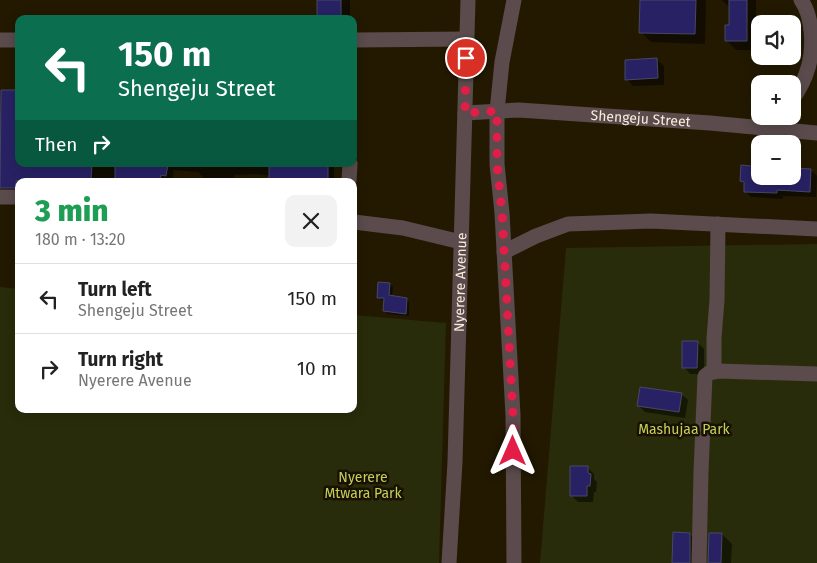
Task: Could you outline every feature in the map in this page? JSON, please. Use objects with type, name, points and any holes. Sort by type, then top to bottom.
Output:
[{"type":"street","name":"Nyerere Avenue","points":[[449,563],[454,486],[468,0]]},
{"type":"street","points":[[514,0],[502,62],[497,111],[497,164],[502,213],[513,415],[514,563]]},
{"type":"street","points":[[801,0],[808,12],[812,34],[809,68],[801,83]]},
{"type":"street","points":[[357,40],[466,39]]},
{"type":"street","points":[[0,40],[15,40]]},
{"type":"street","name":"Shengeju Street","points":[[465,113],[519,110],[710,123],[817,133]]},
{"type":"street","points":[[768,129],[772,125]]},
{"type":"street","points":[[0,197],[15,197]]},
{"type":"street","points":[[504,252],[536,236],[568,224],[643,221],[817,229]]},
{"type":"street","points":[[357,222],[403,228],[461,242]]},
{"type":"street","points":[[714,372],[718,224]]},
{"type":"street","points":[[699,563],[700,472],[705,376],[714,372],[817,374]]},
{"type":"green space","name":"Mashujaa Park","points":[[817,244],[817,563],[540,563],[566,248]]},
{"type":"green space","name":"Nyerere Mtwara Park","points":[[0,287],[15,289],[15,413],[357,413],[357,315],[446,323],[439,563],[0,563]]},
{"type":"building","points":[[317,0],[341,0],[341,15],[317,15]]},
{"type":"building","points":[[640,0],[696,0],[695,34],[639,33]]},
{"type":"building","points":[[729,0],[747,0],[747,41],[725,41],[725,25],[729,25]]},
{"type":"building","points":[[657,58],[658,78],[625,80],[625,60]]},
{"type":"building","points":[[1,90],[15,90],[15,167],[92,167],[91,178],[15,178],[15,188],[0,188]]},
{"type":"building","points":[[741,165],[751,166],[751,185],[801,185],[801,168],[811,169],[810,192],[777,190],[777,193],[744,192],[744,182],[740,181]]},
{"type":"building","points":[[115,167],[168,167],[166,176],[161,175],[160,178],[115,178]]},
{"type":"building","points":[[269,167],[328,167],[328,178],[269,178]]},
{"type":"building","points":[[378,282],[390,283],[389,295],[407,298],[406,314],[383,311],[384,298],[377,298]]},
{"type":"building","points":[[682,341],[698,341],[697,368],[682,368]]},
{"type":"building","points":[[640,387],[682,393],[679,412],[637,406]]},
{"type":"building","points":[[570,466],[588,466],[588,473],[591,474],[590,486],[587,486],[587,496],[570,496]]},
{"type":"building","points":[[673,532],[690,533],[690,563],[672,563]]},
{"type":"building","points":[[709,533],[722,533],[721,563],[708,563]]},
{"type":"route","points":[[466,58],[465,113],[497,111],[497,164],[502,213],[513,415],[513,451]]}]
